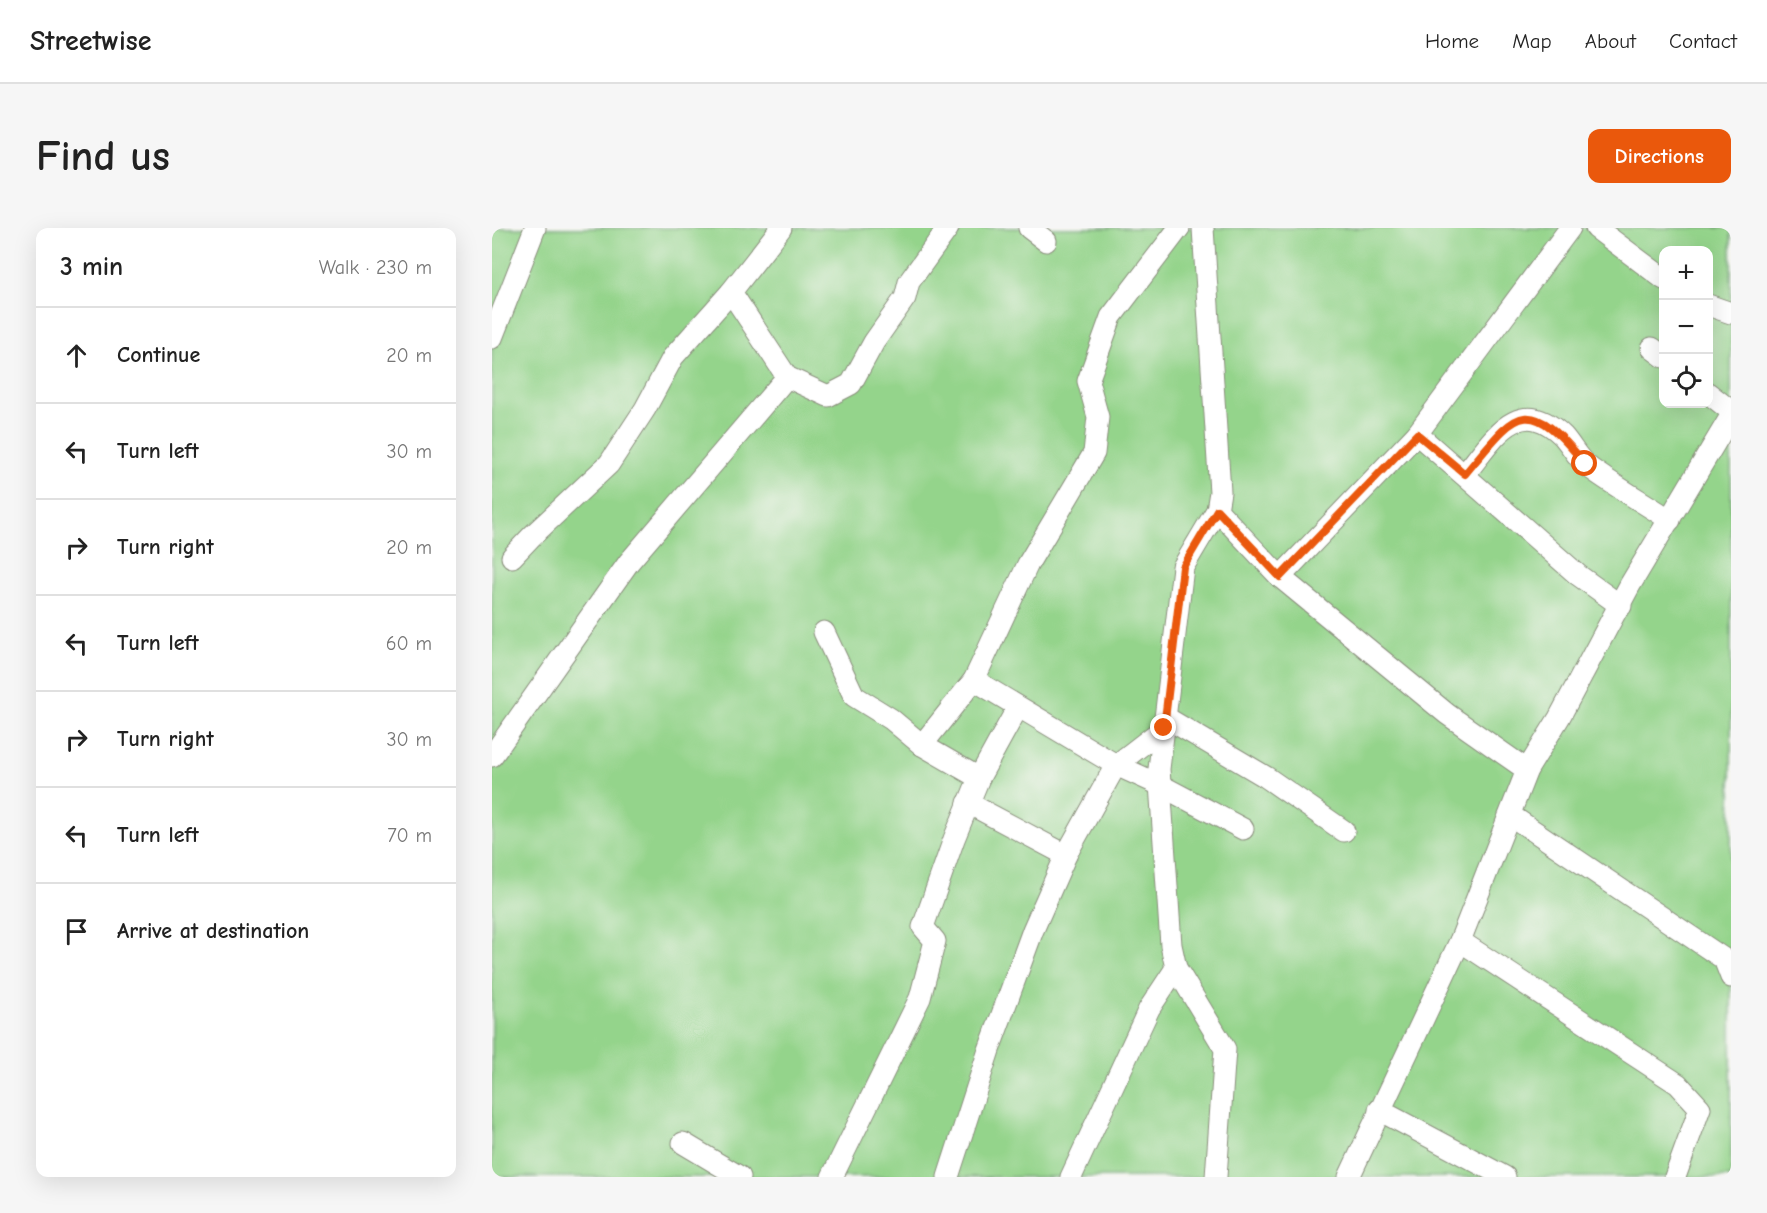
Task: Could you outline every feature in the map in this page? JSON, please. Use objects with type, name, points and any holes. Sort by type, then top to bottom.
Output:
[{"type":"street","points":[[492,338],[535,228]]},
{"type":"street","points":[[513,557],[532,536],[609,464],[645,409],[673,357],[731,292],[781,228]]},
{"type":"street","points":[[731,292],[788,377],[828,396],[851,384],[874,342],[905,298],[909,282],[948,228]]},
{"type":"street","points":[[1029,228],[1046,241]]},
{"type":"street","points":[[922,745],[974,680],[1028,564],[1094,453],[1098,417],[1088,381],[1111,316],[1179,228]]},
{"type":"street","points":[[1203,228],[1220,492],[1217,510],[1183,567],[1159,769],[1171,945],[1176,968],[1225,1049],[1215,1177]]},
{"type":"street","points":[[1280,577],[1417,434],[1570,228]]},
{"type":"street","points":[[1596,228],[1659,275]]},
{"type":"street","points":[[1713,307],[1731,313]]},
{"type":"street","points":[[498,748],[629,562],[788,377]]},
{"type":"street","points":[[1713,397],[1731,411]]},
{"type":"street","points":[[1349,1177],[1460,941],[1527,770],[1559,718],[1621,606],[1630,585],[1731,416]]},
{"type":"street","points":[[1465,474],[1505,427],[1521,418],[1541,419],[1563,436],[1585,464],[1670,520]]},
{"type":"street","points":[[1417,434],[1578,575],[1621,606]]},
{"type":"street","points":[[1217,510],[1280,577],[1447,714],[1527,770]]},
{"type":"street","points":[[824,632],[854,696],[891,719],[922,745],[979,778]]},
{"type":"street","points":[[974,680],[1116,765],[1160,785],[1243,829]]},
{"type":"street","points":[[833,1177],[920,998],[935,941],[923,927],[968,803],[1018,707]]},
{"type":"street","points":[[492,722],[498,748]]},
{"type":"street","points":[[948,1177],[993,1039],[1033,930],[1066,855],[1116,765],[1165,722]]},
{"type":"street","points":[[1165,722],[1266,777],[1344,831]]},
{"type":"street","points":[[968,803],[1066,855]]},
{"type":"street","points":[[1510,814],[1724,959],[1731,976]]},
{"type":"street","points":[[1460,941],[1592,1030],[1678,1084],[1700,1108],[1675,1177]]},
{"type":"street","points":[[1071,1177],[1149,1009],[1176,968]]},
{"type":"street","points":[[1379,1110],[1505,1177]]},
{"type":"street","points":[[683,1143],[740,1177]]},
{"type":"green space","points":[[492,228],[1731,228],[1731,1177],[492,1177]]},
{"type":"route","points":[[1164,728],[1183,567],[1217,510],[1280,577],[1417,434],[1465,474],[1505,427],[1521,418],[1541,419],[1563,436],[1585,464]]}]
